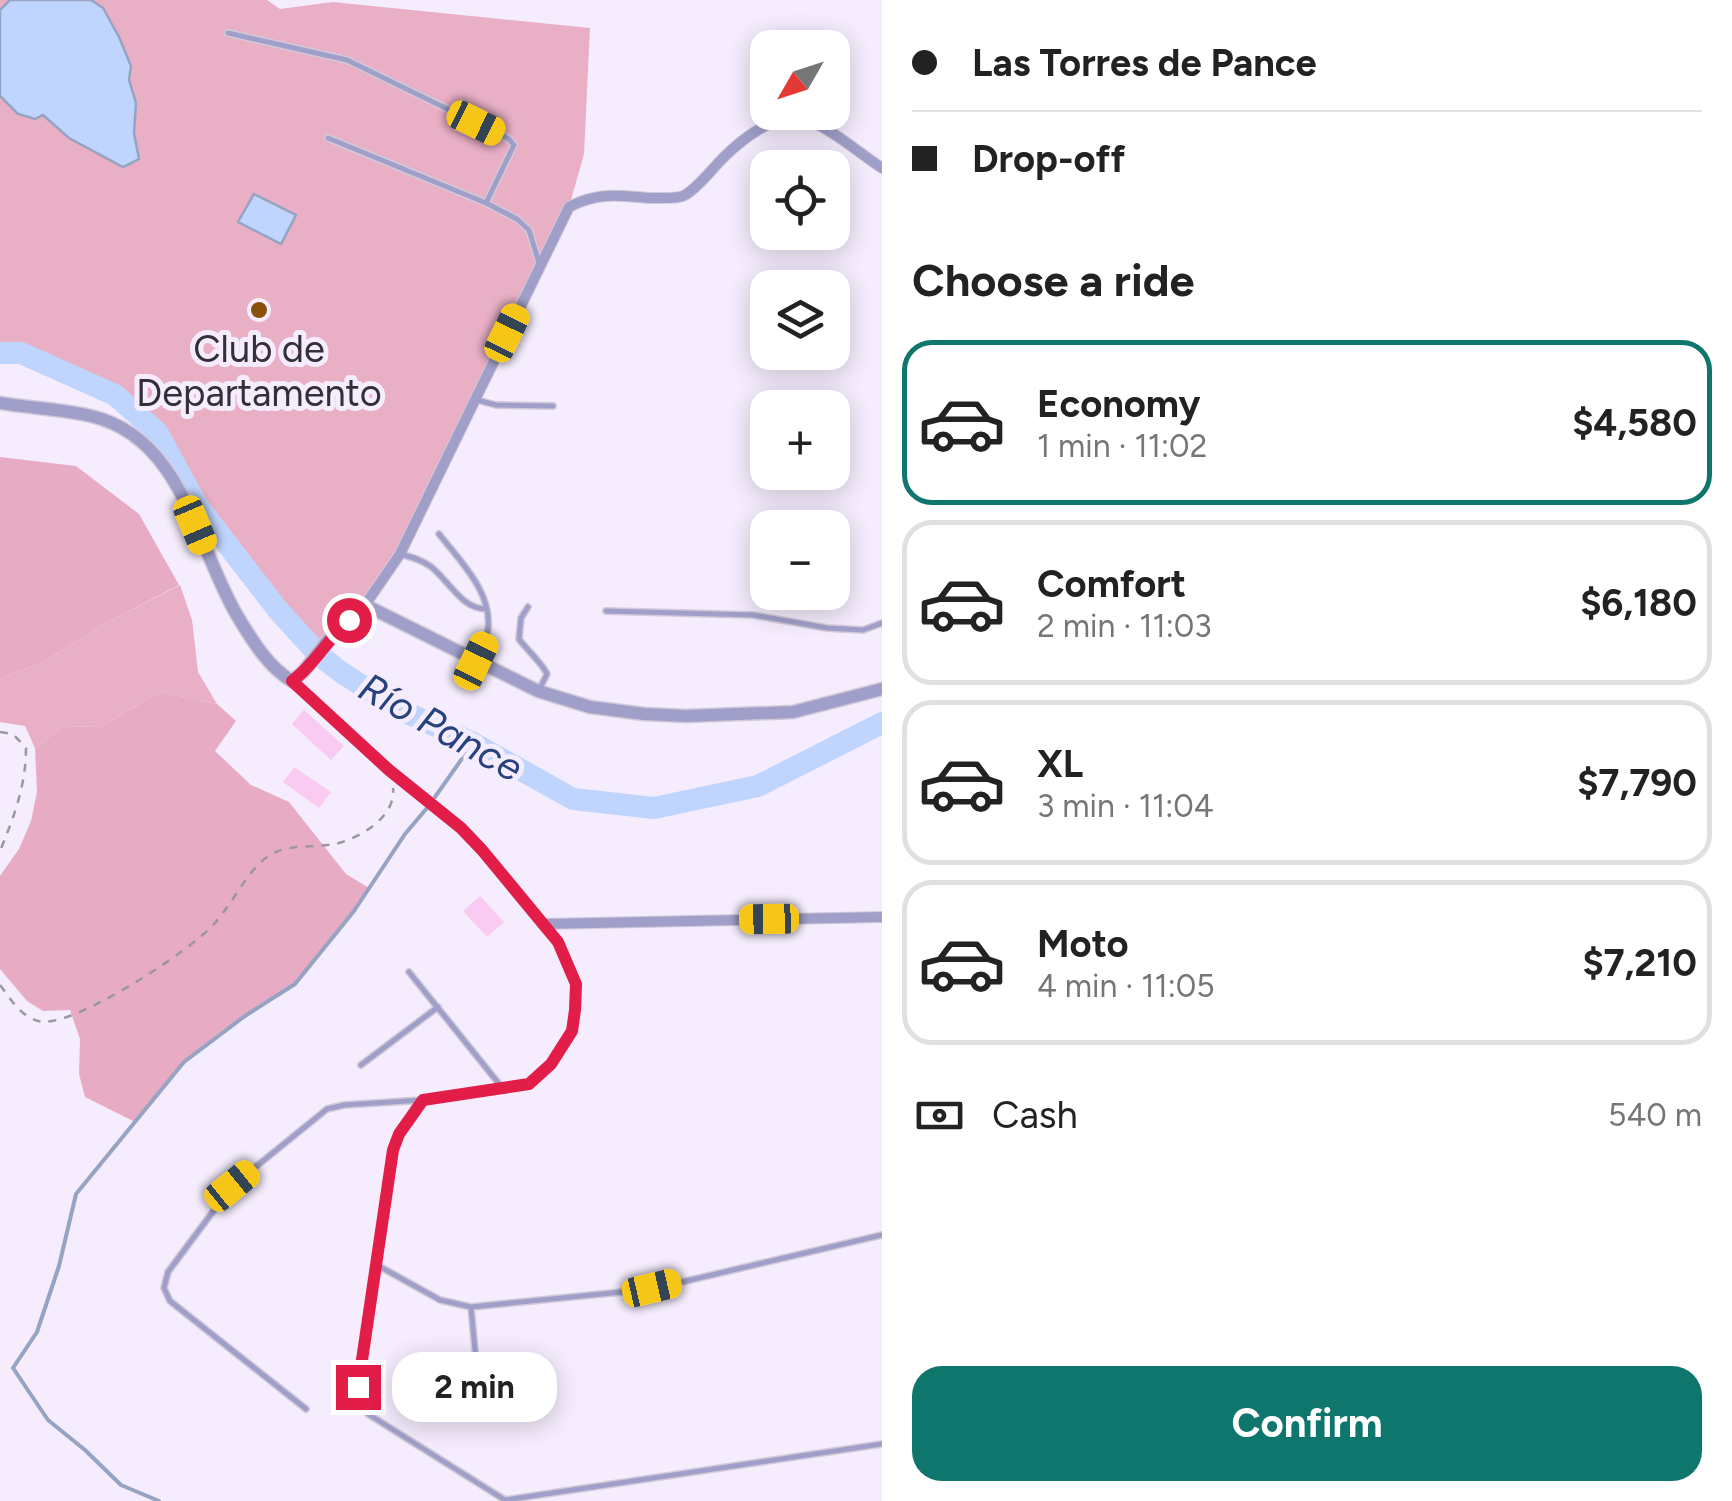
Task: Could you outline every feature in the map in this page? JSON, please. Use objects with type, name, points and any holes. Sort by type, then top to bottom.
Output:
[{"type":"street","points":[[298,677],[332,635],[365,605],[400,554],[569,207],[588,197],[684,196],[742,139],[791,117],[812,122],[882,168]]},
{"type":"street","points":[[0,404],[92,416],[142,440],[179,488],[226,598],[255,644],[283,676],[298,677],[389,770],[461,828],[543,924],[882,917]]},
{"type":"street","points":[[365,605],[538,691],[590,707],[686,716],[794,712],[882,689]]},
{"type":"lane","points":[[228,32],[347,60],[509,138],[514,146],[486,203]]},
{"type":"lane","points":[[328,138],[517,219],[529,230],[540,266]]},
{"type":"lane","points":[[475,400],[496,405],[553,406]]},
{"type":"lane","points":[[439,534],[483,596],[487,637],[476,661]]},
{"type":"lane","points":[[400,554],[429,565],[462,599],[477,609],[486,608]]},
{"type":"lane","points":[[528,607],[521,618],[519,639],[547,674],[538,691]]},
{"type":"lane","points":[[606,610],[753,615],[863,630],[882,623]]},
{"type":"lane","points":[[306,1409],[170,1301],[164,1288],[168,1272],[232,1186],[327,1109],[344,1104],[504,1090],[529,1084],[551,1064],[572,1031],[576,984],[558,942],[543,924]]},
{"type":"lane","points":[[409,972],[504,1090]]},
{"type":"lane","points":[[360,1065],[438,1008]]},
{"type":"lane","points":[[423,1100],[399,1134],[393,1150],[358,1387],[360,1402],[368,1414],[505,1501],[882,1444]]},
{"type":"lane","points":[[378,1265],[440,1300],[471,1307],[652,1288],[882,1236]]},
{"type":"lane","points":[[471,1307],[480,1403]]},
{"type":"path","points":[[0,732],[12,734],[26,748],[16,814],[0,851]]},
{"type":"path","points":[[0,985],[21,1013],[41,1022],[61,1021],[81,1013],[204,935],[260,863],[272,854],[282,848],[343,842],[380,820],[390,810],[394,793]]},
{"type":"shaded area","name":"Club de Departamento","points":[[0,0],[267,0],[280,9],[333,2],[590,28],[584,154],[569,207],[400,554],[365,605],[318,654],[277,610],[197,505],[157,432],[115,395],[21,353],[0,353]]},
{"type":"shaded area","points":[[0,457],[76,466],[139,514],[179,585],[43,662],[0,679]]},
{"type":"shaded area","points":[[180,585],[192,620],[198,672],[217,704],[161,692],[99,727],[64,726],[35,748],[25,726],[0,722],[0,679],[43,662],[108,622]]},
{"type":"shaded area","points":[[161,692],[217,704],[236,721],[215,751],[251,785],[289,802],[346,874],[369,888],[295,984],[184,1062],[135,1122],[85,1097],[79,1074],[80,1039],[70,1010],[43,1011],[27,1001],[0,969],[0,876],[19,849],[31,821],[37,792],[35,748],[64,726],[99,727]]},
{"type":"water","points":[[10,0],[91,0],[103,8],[131,66],[129,80],[136,103],[134,133],[139,159],[123,167],[69,138],[43,115],[35,119],[18,114],[0,96],[0,10]]},
{"type":"water","points":[[254,194],[296,215],[281,244],[238,222]]},
{"type":"building","points":[[304,710],[344,746],[331,760],[292,724]]},
{"type":"building","points":[[294,767],[331,792],[319,808],[283,782]]},
{"type":"building","points":[[480,896],[504,922],[487,937],[463,911]]},
{"type":"waterway","name":"Río Pance","points":[[0,353],[21,353],[115,395],[157,432],[197,505],[278,610],[318,654],[342,673],[401,710],[473,743],[573,799],[654,808],[758,786],[882,723]]},
{"type":"waterway","points":[[435,797],[473,743]]},
{"type":"waterway","points":[[159,1501],[121,1485],[48,1420],[13,1368],[37,1332],[59,1266],[76,1194],[184,1062],[295,984],[354,911],[427,808]]},
{"type":"place","name":"Club de Departamento","points":[[259,310]]},
{"type":"route","points":[[349,620],[292,681],[482,850],[558,942],[576,984],[572,1031],[551,1064],[529,1084],[423,1100],[399,1134],[393,1150],[358,1387]]}]
